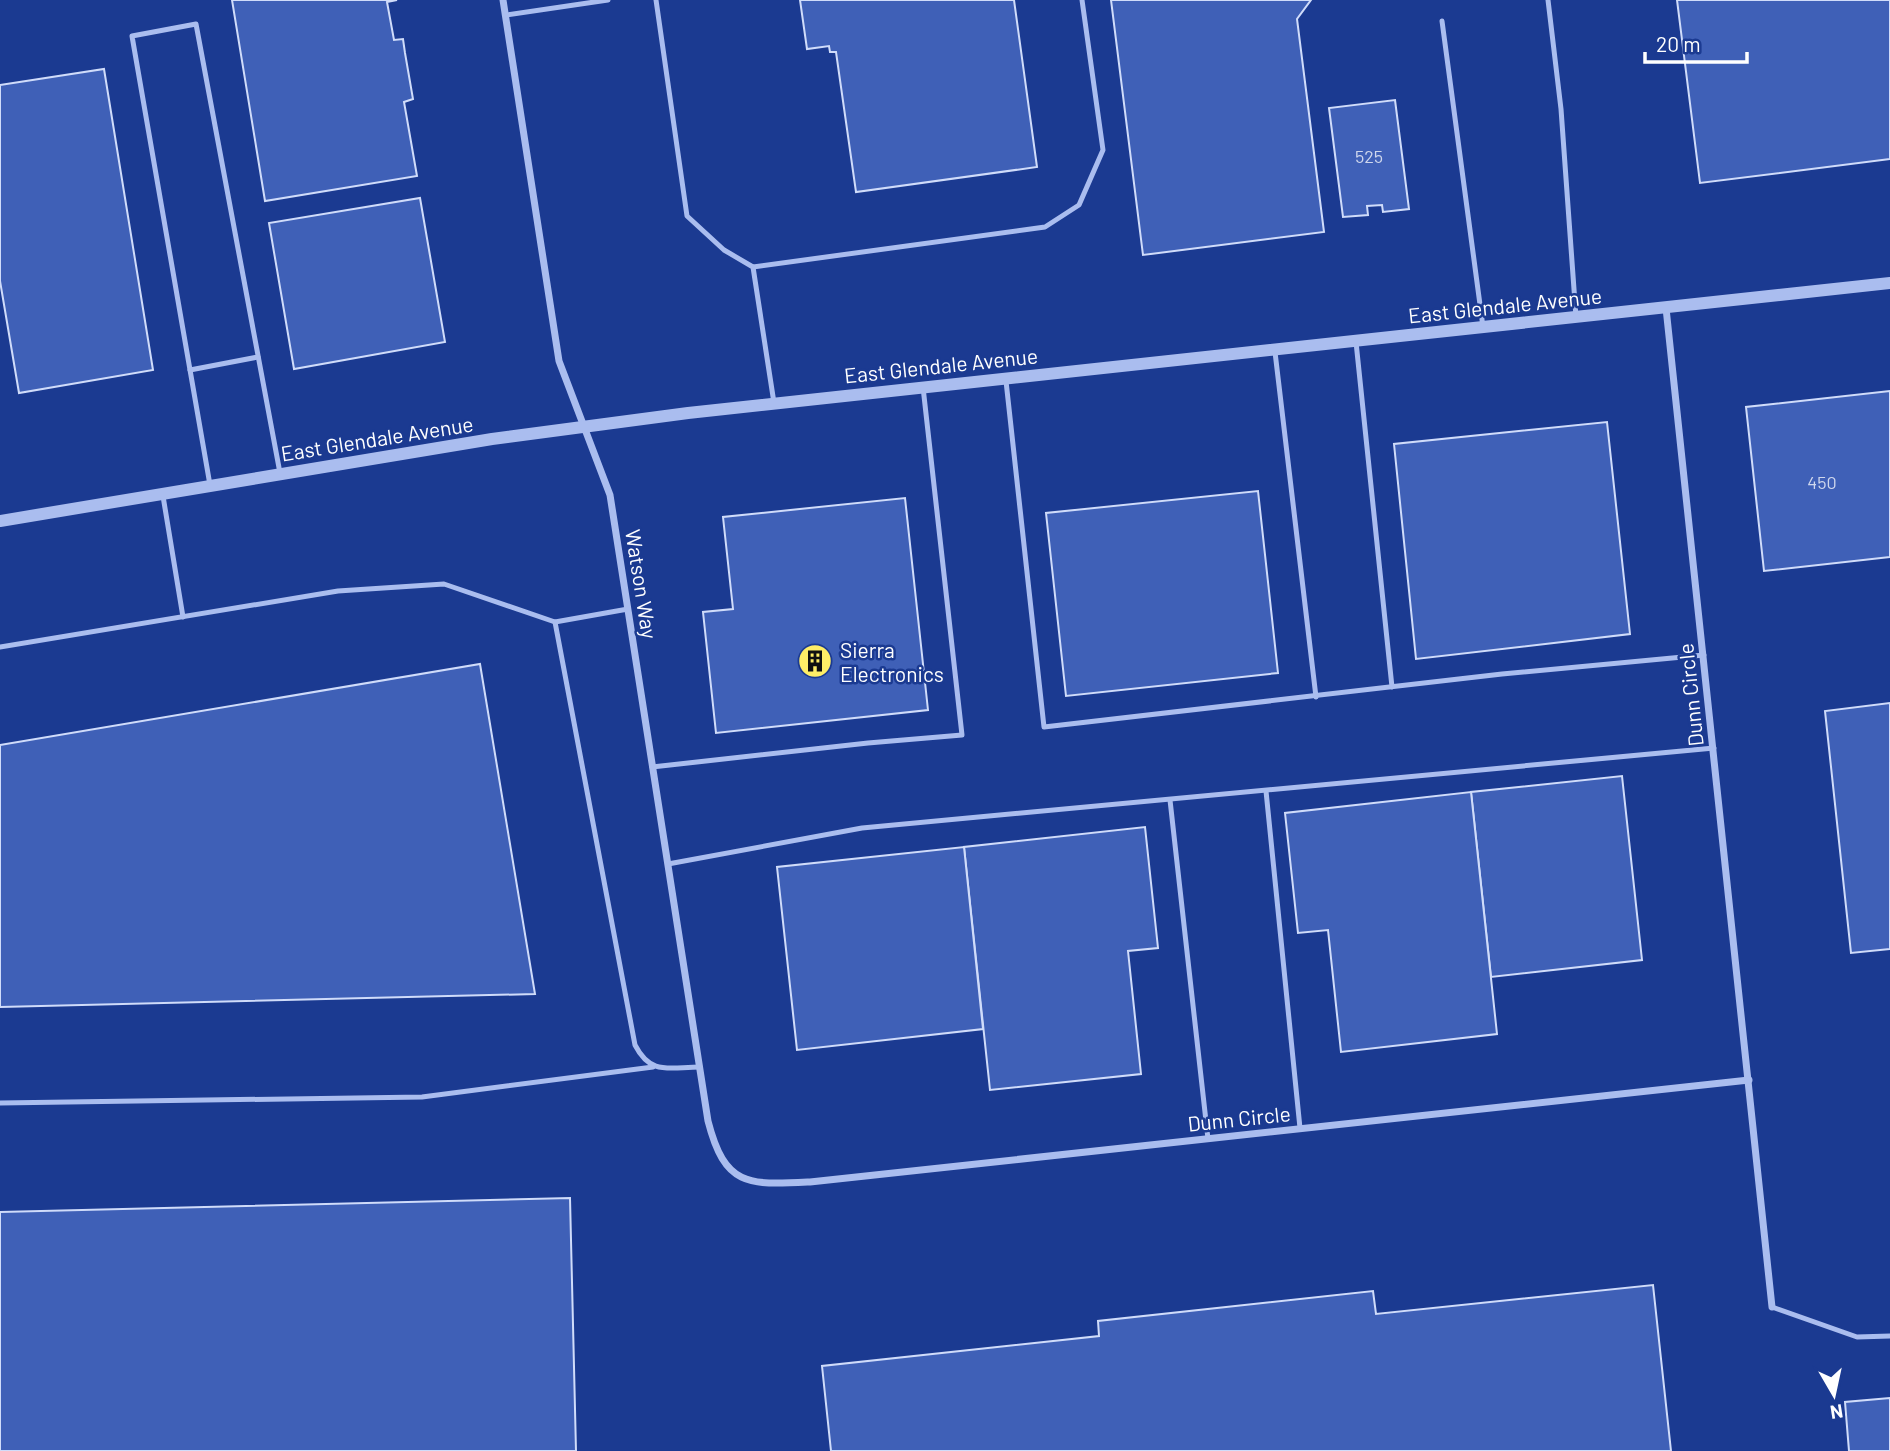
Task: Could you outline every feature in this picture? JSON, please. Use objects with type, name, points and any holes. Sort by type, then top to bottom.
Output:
[{"type":"street","name":"Watson Way","points":[[503,0],[559,360],[610,495],[708,1121],[716,1150],[725,1166],[734,1173]]},
{"type":"street","name":"East Glendale Avenue","points":[[0,521],[280,473],[583,427],[1006,377],[1890,283]]},
{"type":"street","name":"Dunn Circle","points":[[1666,307],[1772,1307]]},
{"type":"street","name":"Dunn Circle","points":[[734,1173],[745,1178],[779,1183],[810,1182],[1749,1080]]},
{"type":"lane","points":[[506,15],[608,0]]},
{"type":"lane","points":[[656,0],[687,216],[724,250],[754,267],[1045,227],[1079,205],[1103,150],[1082,0]]},
{"type":"lane","points":[[1548,0],[1561,109],[1576,317]]},
{"type":"lane","points":[[1442,21],[1483,327]]},
{"type":"lane","points":[[210,485],[132,36],[196,24],[280,473]]},
{"type":"lane","points":[[754,267],[774,404]]},
{"type":"lane","points":[[1356,340],[1392,687]]},
{"type":"lane","points":[[1274,349],[1316,696]]},
{"type":"lane","points":[[190,370],[258,356]]},
{"type":"lane","points":[[1006,377],[1044,727],[1704,655]]},
{"type":"lane","points":[[652,766],[962,735],[923,387]]},
{"type":"lane","points":[[163,493],[183,617]]},
{"type":"lane","points":[[0,647],[338,591],[443,584],[555,622],[628,609]]},
{"type":"lane","points":[[555,622],[635,1045],[642,1059],[653,1067]]},
{"type":"lane","points":[[668,864],[862,828],[1714,748]]},
{"type":"lane","points":[[1266,791],[1300,1128]]},
{"type":"lane","points":[[1170,800],[1208,1139]]},
{"type":"lane","points":[[0,1103],[422,1097],[653,1067],[700,1067]]},
{"type":"lane","points":[[1772,1307],[1857,1337],[1890,1336]]},
{"type":"building","points":[[232,0],[397,0],[387,2],[394,40],[403,39],[413,99],[404,102],[417,176],[265,201]]},
{"type":"building","points":[[800,0],[1014,0],[1037,167],[856,192],[836,52],[830,52],[829,46],[807,49]]},
{"type":"building","points":[[1111,0],[1311,0],[1297,19],[1324,232],[1143,255]]},
{"type":"building","points":[[1677,0],[1890,0],[1890,159],[1700,183]]},
{"type":"building","points":[[104,69],[153,370],[19,393],[0,281],[0,85]]},
{"type":"building","points":[[1395,100],[1409,209],[1383,212],[1382,205],[1367,206],[1368,215],[1343,217],[1329,108]]},
{"type":"building","points":[[420,198],[445,342],[294,369],[269,223]]},
{"type":"building","points":[[1890,391],[1890,557],[1764,571],[1746,407]]},
{"type":"building","points":[[1607,422],[1630,634],[1416,659],[1394,444]]},
{"type":"building","points":[[1258,491],[1278,673],[1066,696],[1046,513]]},
{"type":"building","name":"Sierra Electronics","points":[[905,498],[928,710],[716,733],[703,612],[733,609],[723,517]]},
{"type":"building","points":[[480,664],[535,994],[0,1007],[0,745]]},
{"type":"building","points":[[1890,703],[1890,949],[1851,953],[1825,711]]},
{"type":"building","points":[[1622,776],[1642,960],[1491,977],[1471,792]]},
{"type":"building","points":[[1471,792],[1497,1034],[1341,1052],[1328,930],[1298,933],[1285,813]]},
{"type":"building","points":[[1145,827],[1158,948],[1128,951],[1141,1074],[990,1090],[964,847]]},
{"type":"building","points":[[964,847],[983,1029],[797,1050],[777,867]]},
{"type":"building","points":[[570,1198],[576,1451],[0,1451],[0,1212]]},
{"type":"building","points":[[1653,1285],[1671,1451],[831,1451],[822,1366],[1099,1336],[1098,1321],[1373,1291],[1376,1314]]},
{"type":"building","points":[[1890,1398],[1890,1451],[1849,1451],[1845,1402]]},
{"type":"place","name":"Sierra Electronics","points":[[815,661]]}]
